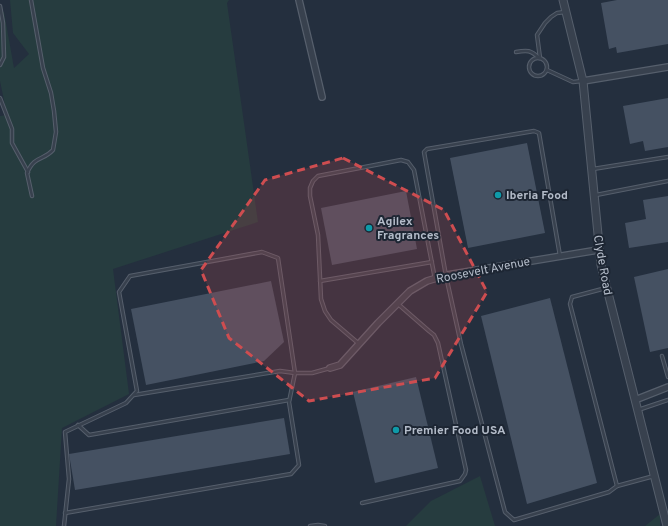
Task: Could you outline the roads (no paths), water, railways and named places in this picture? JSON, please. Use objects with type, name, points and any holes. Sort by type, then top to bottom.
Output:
[{"type":"street","points":[[299,0],[322,97]]},
{"type":"street","name":"Clyde Road","points":[[563,0],[582,81],[598,250],[606,288],[667,526]]},
{"type":"street","points":[[582,81],[668,67]]},
{"type":"street","name":"Roosevelt Avenue","points":[[330,368],[340,365],[410,291],[427,281],[446,276],[598,250]]},
{"type":"street","points":[[635,400],[668,387]]},
{"type":"lane","points":[[28,172],[33,162],[53,150],[56,132],[51,93],[43,68],[31,0]]},
{"type":"lane","points":[[0,6],[4,57],[0,65]]},
{"type":"lane","points":[[540,58],[537,35],[551,17],[557,13],[566,11]]},
{"type":"lane","points":[[516,52],[526,50],[534,52],[543,59],[547,70],[544,75],[535,76],[530,72],[529,66],[532,61],[540,58]]},
{"type":"lane","points":[[547,70],[573,82],[582,81]]},
{"type":"lane","points":[[0,98],[12,129],[12,143],[28,172],[32,196]]},
{"type":"lane","points":[[560,256],[539,133],[534,131],[442,146],[427,149],[424,152],[446,276],[461,344],[505,512],[514,520],[609,492],[617,486],[655,476]]},
{"type":"lane","points":[[591,169],[668,157]]},
{"type":"lane","points":[[359,344],[331,320],[325,311],[321,299],[318,235],[310,196],[310,188],[313,181],[318,176],[401,160],[408,162],[414,170],[435,279]]},
{"type":"lane","points":[[593,196],[668,181]]},
{"type":"lane","points":[[64,526],[65,513],[69,479],[65,432],[126,403],[137,392],[119,292],[130,276],[262,252],[278,258],[295,373],[289,400],[299,465],[290,474],[65,513]]},
{"type":"lane","points":[[320,281],[432,262]]},
{"type":"lane","points":[[606,288],[572,296],[570,304],[617,486]]},
{"type":"lane","points":[[362,503],[460,481],[466,470],[438,343],[434,335],[397,304]]},
{"type":"lane","points":[[662,356],[668,377]]},
{"type":"lane","points":[[133,396],[280,371],[312,373],[330,368]]},
{"type":"lane","points":[[78,426],[89,435],[289,400]]},
{"type":"lane","points":[[638,410],[668,400]]},
{"type":"lane","points":[[310,526],[325,526]]},
{"type":"place","name":"Iberia Food","points":[[498,195]]},
{"type":"place","name":"Agilex Fragrances","points":[[369,228]]},
{"type":"place","name":"Premier Food USA","points":[[396,430]]}]
